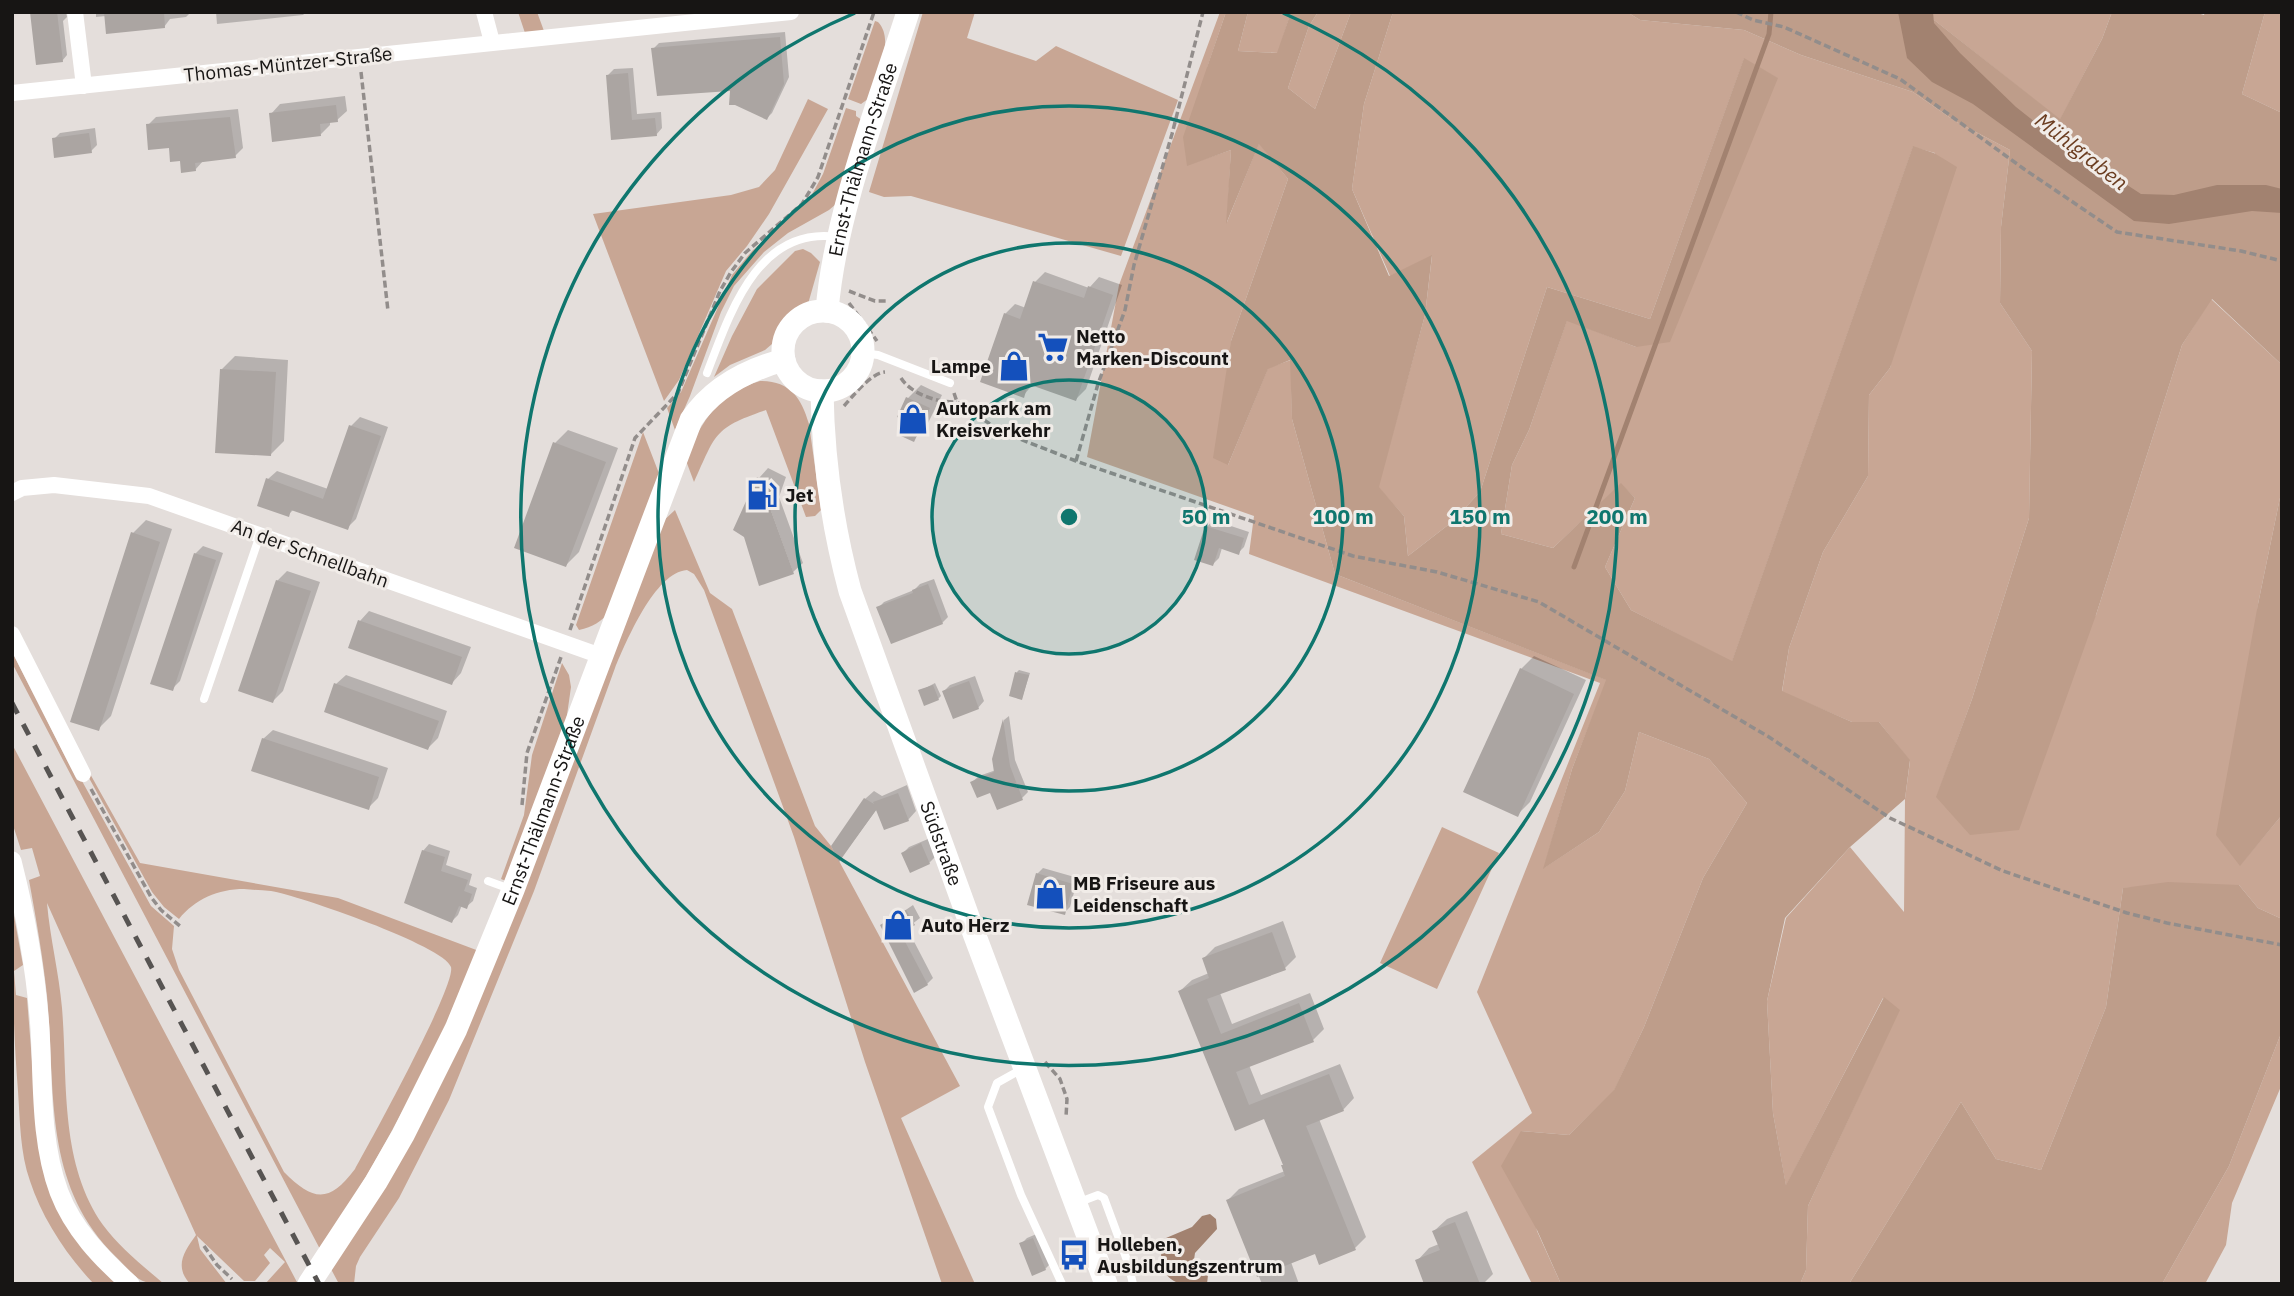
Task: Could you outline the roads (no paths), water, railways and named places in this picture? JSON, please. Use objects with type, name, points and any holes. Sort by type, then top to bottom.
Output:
[{"type":"main road","name":"Ernst-Thälmann-Straße","points":[[827,311],[839,237],[905,13]]},
{"type":"main road","points":[[827,311],[840,315],[851,323],[859,334],[862,353],[857,373],[848,383],[822,391],[799,383],[790,375],[784,360],[784,341],[795,321],[805,315],[827,311]]},
{"type":"main road","name":"Ernst-Thälmann-Straße","points":[[309,1284],[376,1182],[428,1088],[476,982],[691,420],[708,400],[744,373],[784,360]]},
{"type":"main road","name":"Südstraße","points":[[822,391],[826,477],[850,591],[975,936],[1106,1284]]},
{"type":"street","points":[[75,12],[84,86]]},
{"type":"street","points":[[484,12],[492,42]]},
{"type":"street","name":"Thomas-Müntzer-Straße","points":[[12,93],[791,12]]},
{"type":"street","name":"An der Schnellbahn","points":[[12,493],[22,488],[54,485],[149,496],[601,656]]},
{"type":"street","points":[[12,634],[83,775]]},
{"type":"street","points":[[12,861],[36,982],[46,1131],[51,1162],[60,1192],[90,1245],[130,1284]]},
{"type":"lane","points":[[708,373],[737,300],[751,277],[790,242],[810,235],[839,237]]},
{"type":"lane","points":[[862,353],[890,359],[950,383]]},
{"type":"lane","points":[[204,699],[260,535]]},
{"type":"lane","points":[[488,881],[513,890]]},
{"type":"lane","points":[[1026,1066],[997,1083],[988,1107],[1021,1195],[1062,1284]]},
{"type":"lane","points":[[1077,1204],[1098,1195],[1104,1198],[1133,1284]]},
{"type":"waterway","points":[[1574,567],[1769,34],[1771,12]]},
{"type":"railway","points":[[12,703],[319,1284]]},
{"type":"place","name":"Netto Marken-Discount","points":[[1053,347]]},
{"type":"place","name":"Lampe","points":[[1014,366]]},
{"type":"place","name":"Autopark am Kreisverkehr","points":[[913,419]]},
{"type":"place","name":"Jet","points":[[762,495]]},
{"type":"place","name":"MB Friseure aus Leidenschaft","points":[[1050,894]]},
{"type":"place","name":"Auto Herz","points":[[898,925]]},
{"type":"place","name":"Holleben, Ausbildungszentrum","points":[[1074,1255]]},
{"type":"water label","name":"Mühlgraben","points":[[2082,151]]}]
